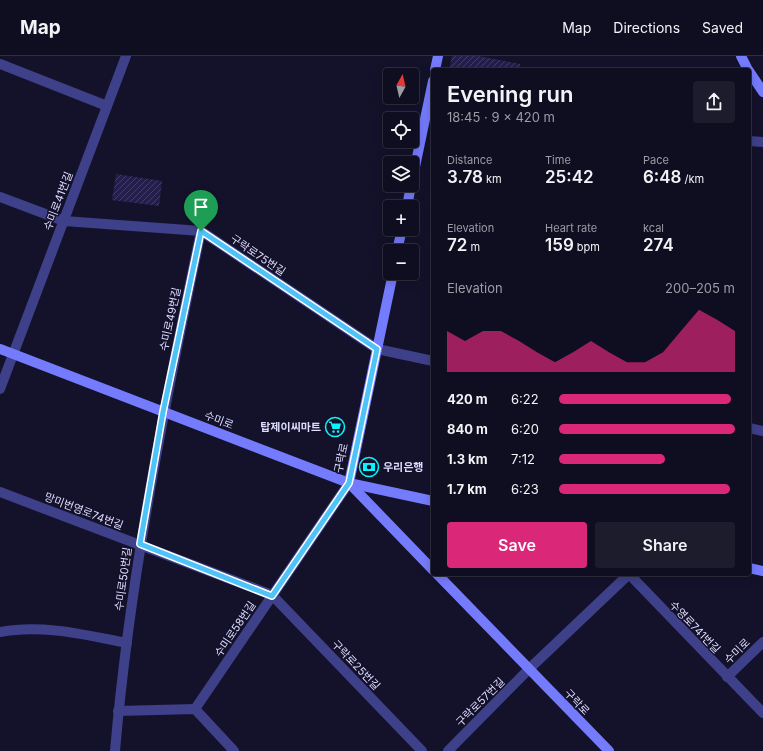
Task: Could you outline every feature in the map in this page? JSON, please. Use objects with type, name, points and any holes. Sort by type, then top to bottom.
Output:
[{"type":"street","name":"수미로41번길","points":[[0,389],[126,56]]},
{"type":"street","points":[[435,68],[438,56]]},
{"type":"street","points":[[741,56],[747,68]]},
{"type":"street","points":[[0,64],[107,106]]},
{"type":"street","points":[[751,74],[763,92]]},
{"type":"street","points":[[417,156],[431,91]]},
{"type":"street","points":[[751,141],[763,142]]},
{"type":"street","name":"구락로75번길","points":[[0,197],[64,221],[201,231],[377,349]]},
{"type":"street","name":"수미로49번길","points":[[163,412],[201,231]]},
{"type":"street","name":"구락로","points":[[392,280],[349,483],[431,568]]},
{"type":"street","name":"수미로","points":[[0,349],[349,483],[431,501]]},
{"type":"street","points":[[377,349],[431,361]]},
{"type":"street","name":"수미로50번길","points":[[114,751],[140,544],[163,412]]},
{"type":"street","points":[[751,428],[763,431]]},
{"type":"street","name":"수미로58번길","points":[[195,709],[349,483]]},
{"type":"street","name":"망미번영로74번길","points":[[0,492],[140,544],[272,596]]},
{"type":"street","points":[[751,568],[763,571]]},
{"type":"street","name":"구락로","points":[[439,576],[609,751]]},
{"type":"street","points":[[529,669],[628,576]]},
{"type":"street","name":"수영로741번길","points":[[630,576],[763,714]]},
{"type":"street","name":"구락로25번길","points":[[272,596],[422,751]]},
{"type":"street","points":[[0,632],[13,629],[68,632],[127,643]]},
{"type":"street","name":"수미로","points":[[727,677],[763,642]]},
{"type":"street","name":"구락로57번길","points":[[448,751],[529,669]]},
{"type":"street","points":[[118,711],[195,709],[234,751]]},
{"type":"building","points":[[452,56],[478,56],[520,64],[520,68],[449,68]]},
{"type":"building","points":[[116,174],[162,181],[159,206],[112,200]]},
{"type":"place","name":"탑제이씨마트","points":[[335,427]]},
{"type":"place","name":"우리은행","points":[[369,467]]},
{"type":"route","points":[[201,231],[377,349],[349,483],[272,596],[140,544],[163,412],[201,231]]}]
